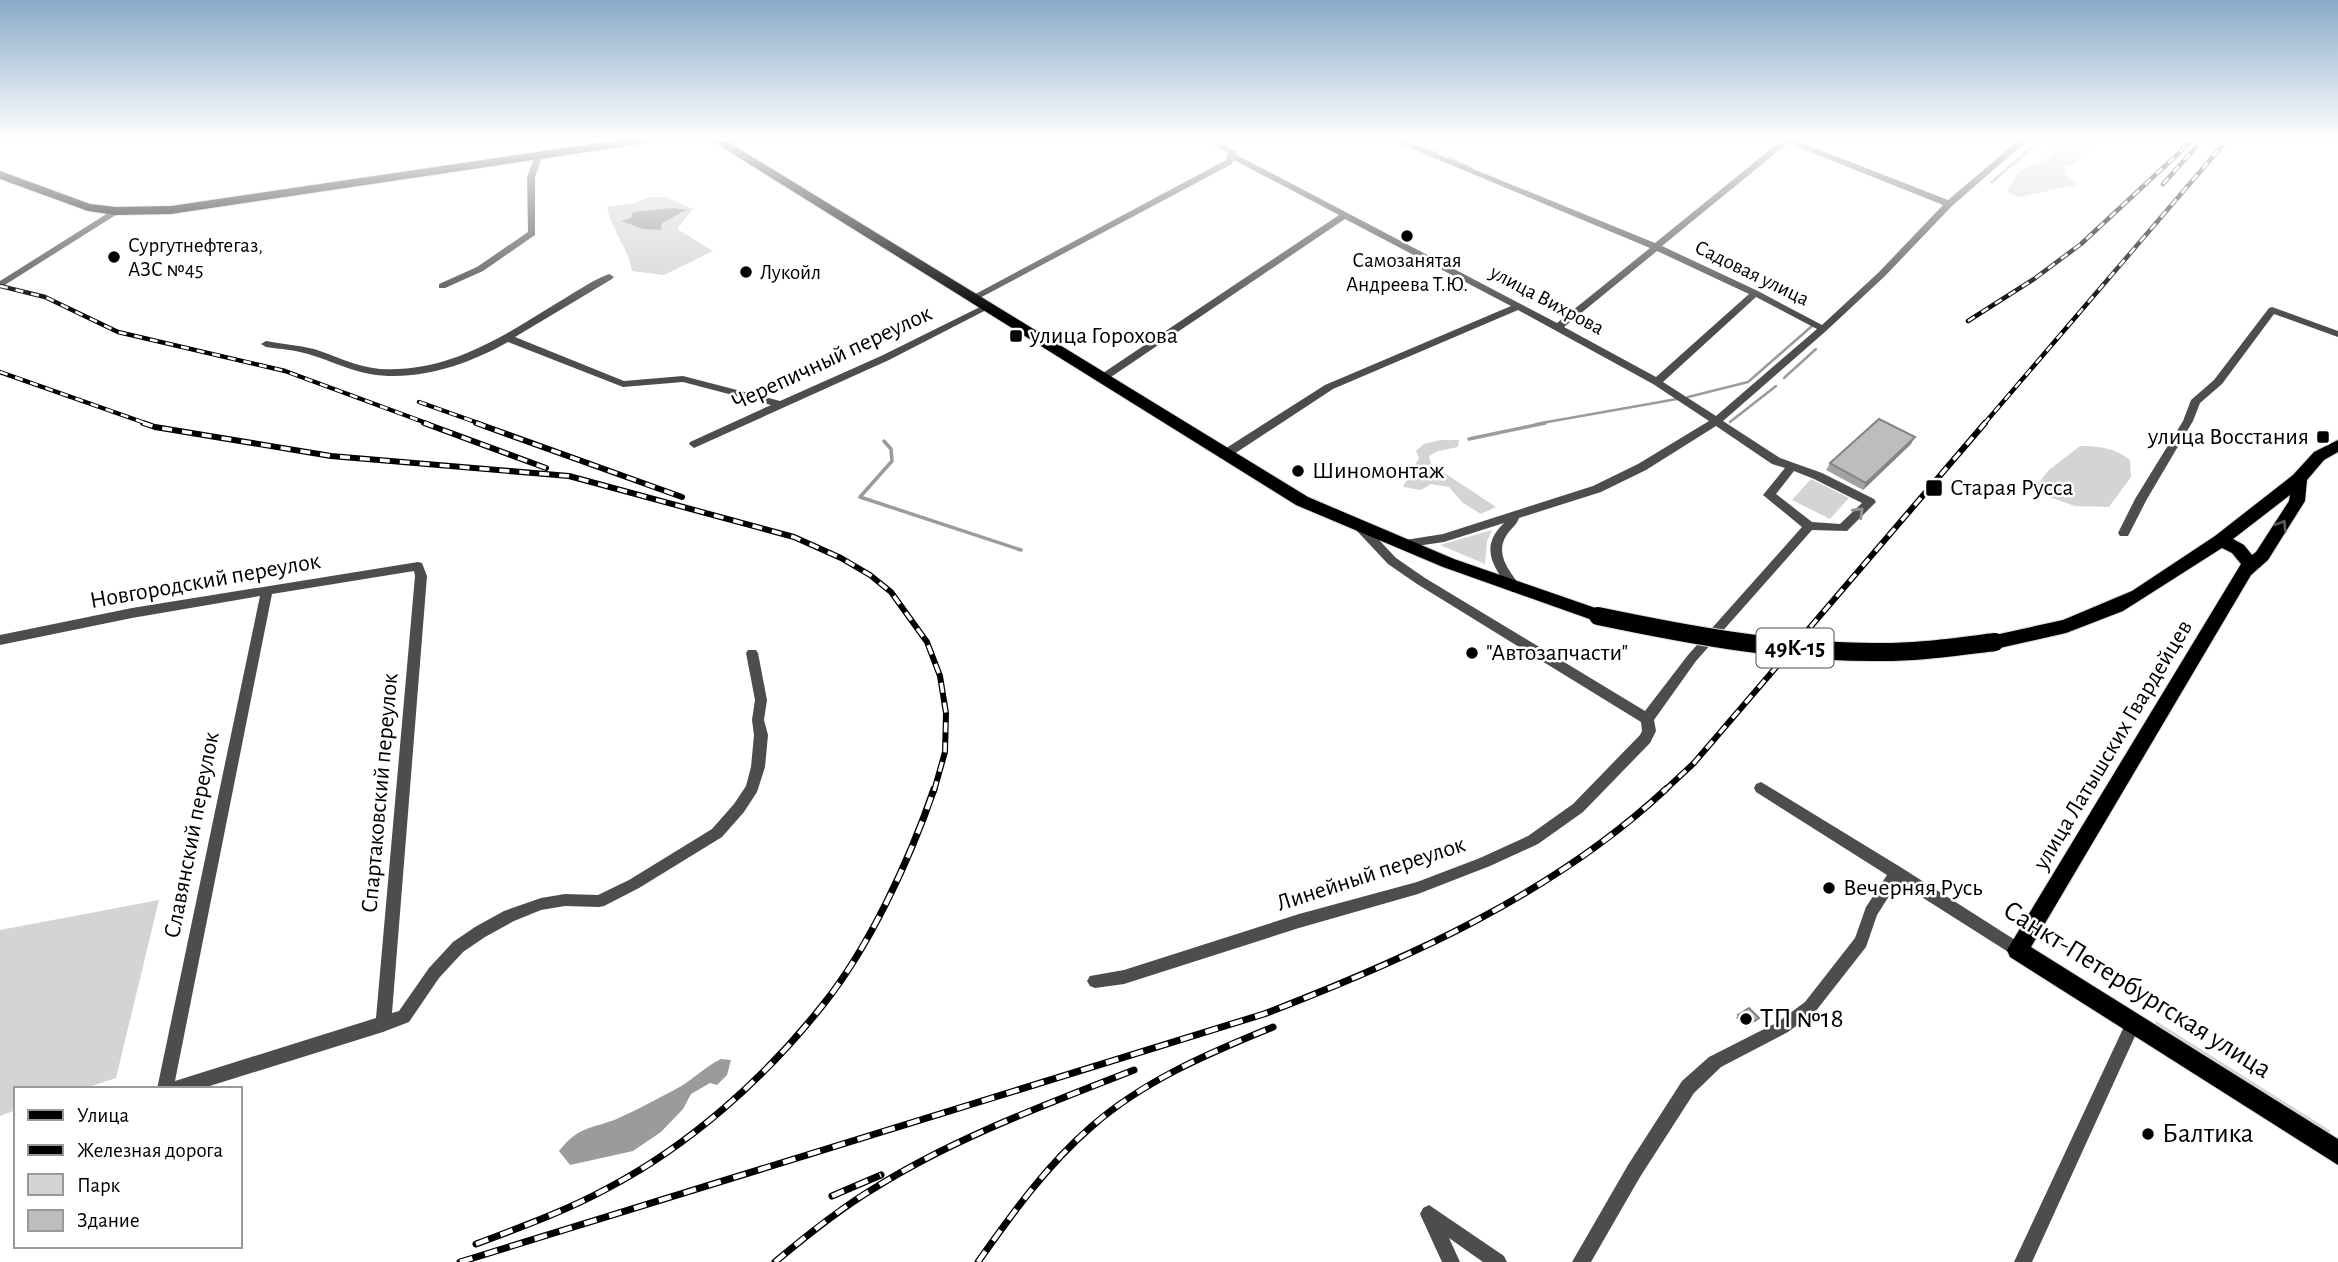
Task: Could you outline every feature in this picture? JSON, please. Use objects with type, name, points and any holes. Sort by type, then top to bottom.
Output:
[{"type":"main road","points":[[59,198],[116,211],[171,210],[254,198]]},
{"type":"main road","name":"49К-15","points":[[816,198],[1101,379],[1302,501],[1399,545],[1516,589],[1598,616],[1680,634],[1762,645],[1847,651],[1914,651],[1995,642],[2066,626],[2117,606],[2221,540],[2299,479],[2319,456],[2338,445]]},
{"type":"main road","name":"улица Латышских Гвардейцев","points":[[2018,950],[2250,564],[2262,556],[2297,501],[2299,479]]},
{"type":"main road","points":[[2221,540],[2238,549],[2250,564]]},
{"type":"main road","name":"Санкт-Петербургская улица","points":[[2018,950],[2338,1153]]},
{"type":"street","points":[[442,286],[480,269],[532,233],[531,198]]},
{"type":"street","points":[[973,298],[1161,198]]},
{"type":"street","name":"улица Вихрова","points":[[1313,198],[1657,382],[1791,468],[1818,476],[1870,502],[1843,528],[1809,526]]},
{"type":"street","name":"Садовая улица","points":[[1536,198],[1656,247],[1755,293],[1823,330]]},
{"type":"street","points":[[1558,327],[1716,198]]},
{"type":"street","points":[[1934,198],[1949,204]]},
{"type":"street","points":[[1399,545],[1444,538],[1597,489],[1642,467],[1716,422],[1823,330],[1956,198]]},
{"type":"street","points":[[0,285],[116,211]]},
{"type":"street","points":[[1101,379],[1345,215]]},
{"type":"street","points":[[266,344],[318,354],[382,373],[448,366],[510,339],[589,287],[609,277]]},
{"type":"street","points":[[1657,382],[1755,293]]},
{"type":"street","name":"Черепичный переулок","points":[[694,444],[782,405],[987,306]]},
{"type":"street","points":[[1224,455],[1329,387],[1519,306]]},
{"type":"street","points":[[2124,533],[2188,421],[2194,402],[2218,382],[2272,310],[2338,334]]},
{"type":"street","points":[[510,339],[623,384],[683,379],[782,405]]},
{"type":"street","points":[[1791,468],[1769,495],[1809,526]]},
{"type":"street","points":[[1516,589],[1494,557],[1496,542],[1504,528],[1520,515]]},
{"type":"street","name":"Линейный переулок","points":[[1095,981],[1124,977],[1299,921],[1418,888],[1521,845],[1578,808],[1645,739],[1649,731],[1647,719],[1692,658],[1759,586],[1809,526]]},
{"type":"street","points":[[1361,528],[1392,561],[1421,581],[1647,719]]},
{"type":"street","name":"Новгородский переулок","points":[[0,640],[132,613],[418,566]]},
{"type":"street","name":"Спартаковский переулок","points":[[383,1025],[421,576],[418,566]]},
{"type":"street","name":"Славянский переулок","points":[[165,1087],[267,591]]},
{"type":"street","points":[[181,1087],[404,1017],[434,973],[450,956],[489,927],[541,904],[565,900],[599,901],[634,884],[716,834],[752,788],[758,767],[761,734],[758,720],[761,700],[752,653]]},
{"type":"street","name":"Санкт-Петербургская улица","points":[[1761,788],[2018,950]]},
{"type":"street","points":[[1581,1262],[1634,1171],[1688,1087],[1715,1062],[1783,1027],[1810,1007],[1861,942],[1871,912],[1896,872]]},
{"type":"street","points":[[2023,1262],[2133,1023]]},
{"type":"street","points":[[1451,1262],[1429,1214],[1498,1262]]},
{"type":"green space","points":[[648,198],[667,198],[693,209],[677,229],[713,251],[664,275],[632,271],[607,207]],"holes":[[[686,211],[662,223],[661,229],[643,229],[622,221]]]},
{"type":"green space","points":[[1459,440],[1458,447],[1438,451],[1429,456],[1431,464],[1496,507],[1481,514],[1463,503],[1449,487],[1431,484],[1421,490],[1403,487],[1419,458],[1416,451],[1424,444]]},
{"type":"green space","points":[[2080,446],[2106,448],[2130,460],[2131,477],[2109,507],[2075,506],[2032,491],[2049,470]]},
{"type":"green space","points":[[1811,479],[1849,498],[1830,519],[1792,500]]},
{"type":"green space","points":[[1492,530],[1487,541],[1485,564],[1440,545]]},
{"type":"green space","points":[[159,900],[116,1078],[89,1087],[14,1087],[14,1111],[0,1116],[0,930]]},
{"type":"green space","points":[[2156,1021],[2331,1131],[2327,1133],[2156,1027]]},
{"type":"shaded area","points":[[672,208],[687,210],[662,223],[661,230],[643,229],[621,221],[631,218],[633,212]]},
{"type":"shaded area","points":[[721,1059],[731,1060],[727,1075],[717,1085],[710,1083],[691,1094],[683,1109],[661,1132],[633,1151],[570,1165],[559,1151],[581,1131],[613,1120],[682,1086]]},
{"type":"building","name":"Старая Русса","points":[[1879,419],[1915,437],[1866,483],[1830,463]]},
{"type":"building","name":"ТП №18","points":[[1749,1008],[1759,1018],[1748,1025],[1738,1015]]},
{"type":"waterway","points":[[1688,397],[1748,382],[1812,326]]},
{"type":"waterway","points":[[1784,378],[1816,349]]},
{"type":"waterway","points":[[1730,422],[1776,386]]},
{"type":"waterway","points":[[1536,424],[1677,399]]},
{"type":"waterway","points":[[1469,439],[1545,423]]},
{"type":"waterway","points":[[884,441],[891,449],[892,461],[860,497],[1021,550]]},
{"type":"railway","points":[[1968,321],[2034,279],[2081,244],[2131,198]]},
{"type":"railway","points":[[1984,424],[2178,198]]},
{"type":"railway","points":[[0,286],[45,297],[118,332],[285,371],[429,424]]},
{"type":"railway","points":[[0,372],[148,424]]},
{"type":"railway","points":[[419,402],[481,424]]},
{"type":"railway","points":[[143,423],[331,456],[569,476],[794,537],[841,558],[870,575],[891,592],[927,642],[940,676],[946,713],[945,752],[934,791]]},
{"type":"railway","points":[[424,423],[546,468]]},
{"type":"railway","points":[[476,423],[682,497]]},
{"type":"railway","points":[[1664,791],[1694,763],[1985,423]]},
{"type":"railway","points":[[476,1244],[576,1204],[638,1171],[697,1131],[751,1084],[800,1033],[856,957],[887,902],[934,789]]},
{"type":"railway","points":[[460,1262],[1264,1014],[1318,993],[1424,947],[1526,892],[1622,827],[1666,789]]},
{"type":"railway","points":[[978,1262],[1044,1174],[1111,1111],[1177,1070],[1273,1027]]},
{"type":"railway","points":[[775,1262],[847,1206],[935,1154],[1000,1124],[1134,1070]]},
{"type":"railway","points":[[832,1196],[881,1175]]},
{"type":"place","name":"Самозанятая Андреева Т.Ю.","points":[[1407,236]]},
{"type":"place","name":"Сургутнефтегаз, АЗС №45","points":[[114,257]]},
{"type":"place","name":"Лукойл","points":[[746,272]]},
{"type":"place","name":"улица Горохова","points":[[1016,336]]},
{"type":"place","name":"улица Восстания","points":[[2323,437]]},
{"type":"place","name":"Шиномонтаж","points":[[1298,471]]},
{"type":"place","name":"Старая Русса","points":[[1934,488]]},
{"type":"place","name":"\"Автозапчасти\"","points":[[1472,653]]},
{"type":"place","name":"Вечерняя Русь","points":[[1829,888]]},
{"type":"place","name":"ТП №18","points":[[1746,1019]]},
{"type":"place","name":"Балтика","points":[[2148,1134]]}]
